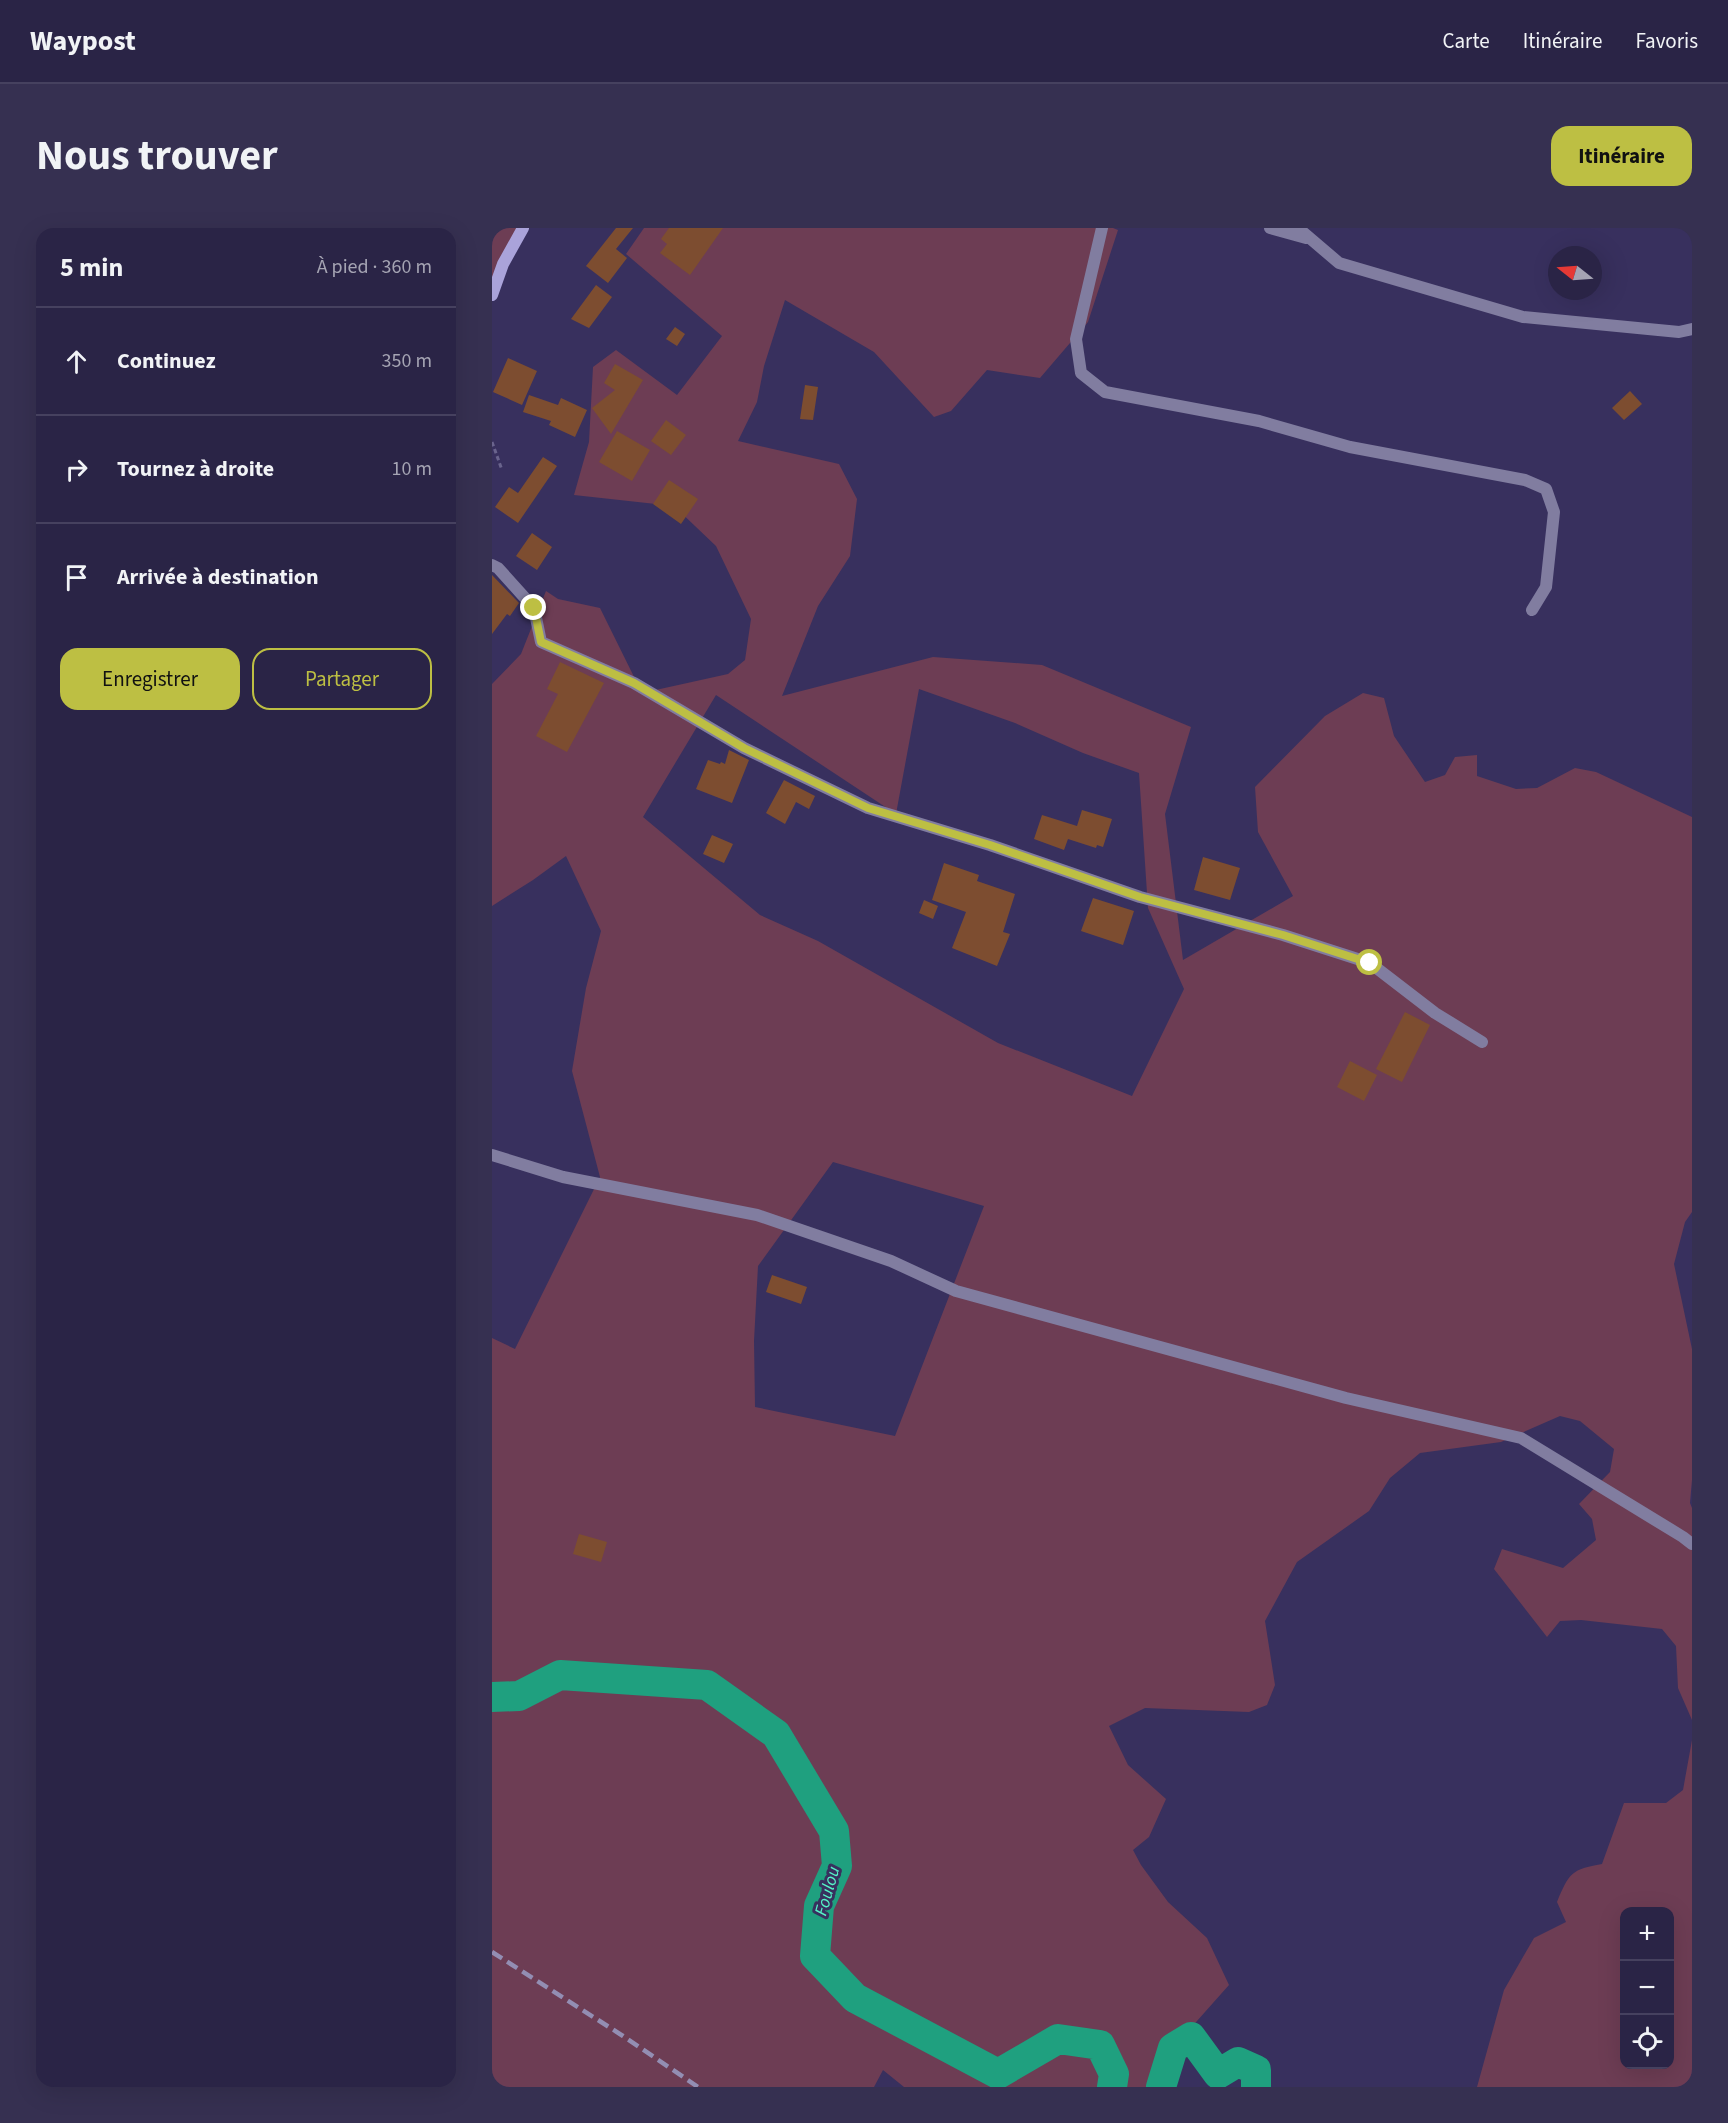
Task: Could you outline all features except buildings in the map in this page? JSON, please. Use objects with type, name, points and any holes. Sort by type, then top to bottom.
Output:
[{"type":"street","points":[[492,295],[503,264],[523,228]]},
{"type":"street","points":[[1102,228],[1076,339],[1080,373],[1105,392],[1259,422],[1350,447],[1525,480],[1546,489],[1554,512],[1546,586],[1532,610]]},
{"type":"street","points":[[1270,228],[1310,239]]},
{"type":"street","points":[[1298,228],[1338,264],[1523,317],[1679,332],[1692,329]]},
{"type":"street","points":[[492,565],[498,568],[534,608],[541,642],[634,683],[744,748],[868,808],[990,845],[1140,897],[1283,935],[1370,963],[1435,1013],[1482,1042]]},
{"type":"street","points":[[492,1155],[563,1177],[757,1215],[891,1261],[956,1291],[1346,1398],[1521,1438],[1673,1530],[1692,1545]]},
{"type":"path","points":[[492,442],[502,470]]},
{"type":"shaded area","points":[[492,228],[523,228],[492,294]]},
{"type":"shaded area","points":[[644,228],[1113,228],[1118,230],[1088,322],[1040,378],[987,370],[951,411],[934,417],[874,352],[785,300],[764,366],[757,402],[738,441],[839,464],[857,499],[850,556],[818,606],[782,696],[933,657],[1042,665],[1191,727],[1165,814],[1183,960],[1293,896],[1258,832],[1255,787],[1325,716],[1363,693],[1384,698],[1394,736],[1425,782],[1445,775],[1455,757],[1477,755],[1477,776],[1516,789],[1537,788],[1575,768],[1596,772],[1692,817],[1692,1212],[1685,1222],[1674,1264],[1692,1349],[1690,1503],[1692,1508],[1692,1720],[1678,1688],[1676,1646],[1662,1629],[1581,1620],[1560,1621],[1547,1637],[1494,1569],[1502,1549],[1563,1568],[1596,1540],[1592,1519],[1579,1504],[1610,1472],[1614,1449],[1580,1421],[1560,1416],[1501,1442],[1420,1453],[1390,1478],[1369,1511],[1297,1562],[1265,1621],[1275,1685],[1267,1705],[1249,1712],[1145,1708],[1109,1726],[1128,1765],[1166,1799],[1149,1837],[1133,1850],[1168,1902],[1207,1938],[1229,1985],[1173,2048],[1161,2087],[904,2087],[883,2070],[874,2087],[492,2087],[492,1338],[515,1349],[600,1177],[572,1071],[586,988],[601,931],[566,856],[492,906],[492,684],[521,654],[546,591],[558,599],[600,608],[642,693],[728,674],[745,660],[751,619],[716,546],[674,506],[574,495],[589,442],[593,367],[616,350],[677,395],[722,336],[626,254]],"holes":[[[919,689],[1015,723],[1083,753],[1139,773],[1148,908],[1184,989],[1132,1096],[998,1043],[818,941],[760,915],[643,817],[716,695],[896,814]],[[833,1162],[984,1206],[895,1436],[755,1407],[754,1341],[758,1266]]]},
{"type":"shaded area","points":[[1692,1740],[1692,2087],[1477,2087],[1504,1990],[1534,1938],[1566,1922],[1557,1902],[1565,1885],[1578,1871],[1602,1864],[1624,1803],[1666,1803],[1683,1790]]},
{"type":"waterway","name":"Foulou","points":[[492,1697],[519,1696],[560,1675],[707,1685],[776,1734],[834,1831],[837,1866],[819,1906],[815,1956],[855,1998],[998,2074],[1058,2039],[1100,2045],[1114,2074],[1112,2087]]},
{"type":"waterway","name":"Foulou","points":[[1161,2087],[1173,2048],[1191,2037],[1218,2074],[1238,2062],[1256,2070],[1256,2087]]},
{"type":"railway","points":[[492,1952],[698,2087]]},
{"type":"route","points":[[534,608],[541,642],[634,683],[744,748],[868,808],[990,845],[1140,897],[1283,935],[1370,963]]}]
